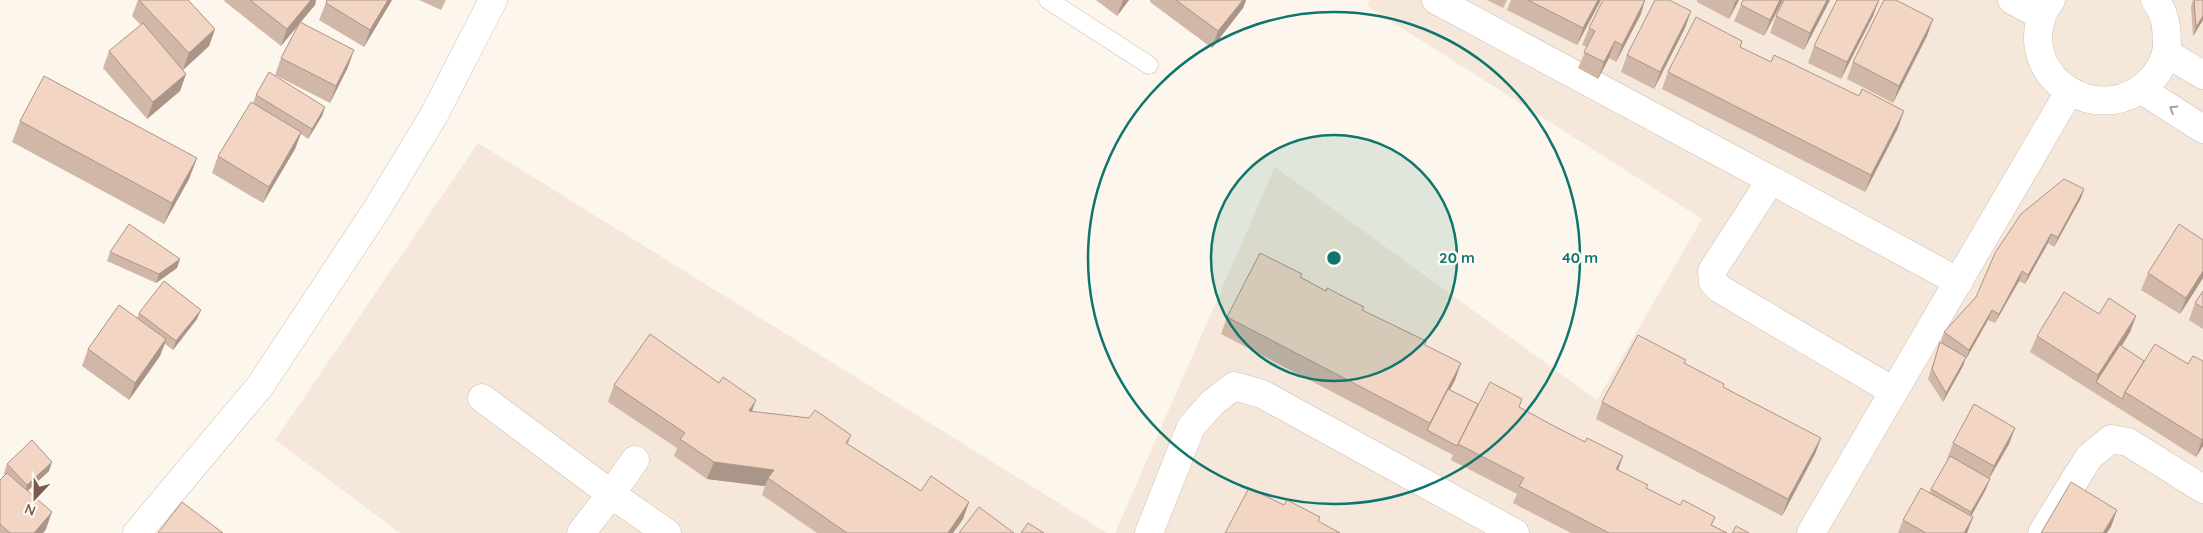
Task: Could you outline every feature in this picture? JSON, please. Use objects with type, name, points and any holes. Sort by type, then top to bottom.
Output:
[{"type":"street","points":[[137,533],[260,386],[377,209],[434,116],[493,0]]},
{"type":"street","points":[[1436,0],[1959,282]]},
{"type":"street","points":[[2012,0],[2046,8],[2039,38],[2042,59],[2052,78],[2069,92],[2093,102],[2118,100],[2142,90],[2157,74],[2166,53],[2167,30],[2161,8],[2154,0]]},
{"type":"street","points":[[2166,53],[2203,75]]},
{"type":"street","points":[[2142,90],[2203,129]]},
{"type":"street","points":[[1810,533],[2069,92]]},
{"type":"street","points":[[1771,180],[1712,271],[1713,282],[1720,289],[1893,391]]},
{"type":"street","points":[[1149,533],[1191,427],[1212,403],[1234,386],[1262,394],[1515,533]]},
{"type":"street","points":[[482,398],[611,494],[667,533]]},
{"type":"street","points":[[2042,533],[2089,457],[2111,439],[2128,442],[2203,489]]},
{"type":"street","points":[[581,533],[636,460]]},
{"type":"lane","points":[[1048,0],[1149,65]]},
{"type":"shaded area","points":[[1370,0],[2203,0],[2203,533],[1115,533],[1275,167],[1597,400],[1702,219],[1367,6]]},
{"type":"shaded area","points":[[478,143],[1107,533],[400,533],[275,440]]},
{"type":"building","points":[[139,0],[188,0],[215,29],[189,53]]},
{"type":"building","points":[[250,0],[311,0],[287,29]]},
{"type":"building","points":[[327,0],[388,0],[370,30],[326,3]]},
{"type":"building","points":[[1176,0],[1243,0],[1218,31]]},
{"type":"building","points":[[1528,0],[1598,0],[1583,28]]},
{"type":"building","points":[[1603,0],[1645,0],[1622,45],[1615,41],[1604,62],[1584,52],[1595,31],[1589,28]]},
{"type":"building","points":[[1655,0],[1669,0],[1691,11],[1660,72],[1627,55]]},
{"type":"building","points":[[1743,0],[1780,0],[1770,20],[1741,5]]},
{"type":"building","points":[[1784,0],[1827,0],[1810,33],[1776,16]]},
{"type":"building","points":[[1837,0],[1879,0],[1847,62],[1814,46]]},
{"type":"building","points":[[1884,0],[1896,0],[1933,19],[1899,86],[1853,62]]},
{"type":"building","points":[[2194,0],[2203,0],[2203,16],[2196,27]]},
{"type":"building","points":[[1696,17],[1742,41],[1740,47],[1771,62],[1774,55],[1859,96],[1862,89],[1904,111],[1871,175],[1668,72]]},
{"type":"building","points":[[300,22],[354,50],[336,86],[281,58]]},
{"type":"building","points":[[143,23],[186,74],[153,102],[109,51]]},
{"type":"building","points":[[269,72],[325,107],[312,129],[256,95]]},
{"type":"building","points":[[44,76],[197,158],[172,203],[20,121]]},
{"type":"building","points":[[251,102],[301,132],[269,187],[218,156]]},
{"type":"building","points":[[2064,179],[2084,189],[2058,237],[2051,234],[2028,275],[2022,271],[1999,314],[1992,310],[1969,350],[1944,332],[1976,297],[1995,253],[2021,214]]},
{"type":"building","points":[[129,224],[180,259],[159,274],[110,252]]},
{"type":"building","points":[[2179,224],[2203,240],[2203,271],[2186,298],[2148,273]]},
{"type":"building","points":[[1260,253],[1302,274],[1300,277],[1326,291],[1327,288],[1364,307],[1362,310],[1426,341],[1425,345],[1461,363],[1430,423],[1227,317]]},
{"type":"building","points":[[164,281],[201,310],[176,341],[139,313]]},
{"type":"building","points":[[2203,291],[2203,308],[2195,303]]},
{"type":"building","points":[[2064,292],[2099,314],[2109,298],[2136,316],[2098,375],[2037,336]]},
{"type":"building","points":[[119,305],[166,339],[135,383],[88,349]]},
{"type":"building","points":[[650,334],[719,383],[723,377],[756,400],[749,411],[809,418],[815,410],[851,435],[846,443],[921,491],[931,476],[969,502],[948,533],[847,533],[768,478],[774,470],[714,462],[680,439],[685,433],[614,385]]},
{"type":"building","points":[[1638,335],[1686,360],[1684,363],[1724,384],[1723,387],[1821,438],[1788,499],[1602,402]]},
{"type":"building","points":[[1940,342],[1966,357],[1946,393],[1932,369]]},
{"type":"building","points":[[2155,344],[2188,364],[2193,356],[2203,361],[2202,440],[2125,392]]},
{"type":"building","points":[[2120,345],[2144,361],[2122,399],[2096,382]]},
{"type":"building","points":[[1490,382],[1522,399],[1519,407],[1585,442],[1587,438],[1623,456],[1616,469],[1648,485],[1646,488],[1680,505],[1683,500],[1715,517],[1711,525],[1727,533],[1609,533],[1519,486],[1524,478],[1458,444]]},
{"type":"building","points":[[1448,389],[1478,404],[1457,446],[1427,430]]},
{"type":"building","points":[[1974,404],[2015,428],[1994,466],[1953,443]]},
{"type":"building","points":[[32,440],[52,462],[27,485],[7,464]]},
{"type":"building","points":[[1950,456],[1990,479],[1971,512],[1931,489]]},
{"type":"building","points":[[7,473],[52,512],[34,533],[10,533],[0,524],[0,480]]},
{"type":"building","points":[[2071,482],[2117,510],[2103,533],[2041,533]]},
{"type":"building","points":[[1249,488],[1284,505],[1287,500],[1320,517],[1318,521],[1340,533],[1225,533]]},
{"type":"building","points":[[1921,488],[1973,517],[1964,533],[1926,533],[1903,520]]},
{"type":"building","points":[[182,502],[223,533],[158,533]]},
{"type":"building","points":[[979,507],[1014,533],[959,533]]},
{"type":"building","points":[[1028,523],[1044,533],[1021,533]]},
{"type":"building","points":[[1736,526],[1749,533],[1732,533]]}]
